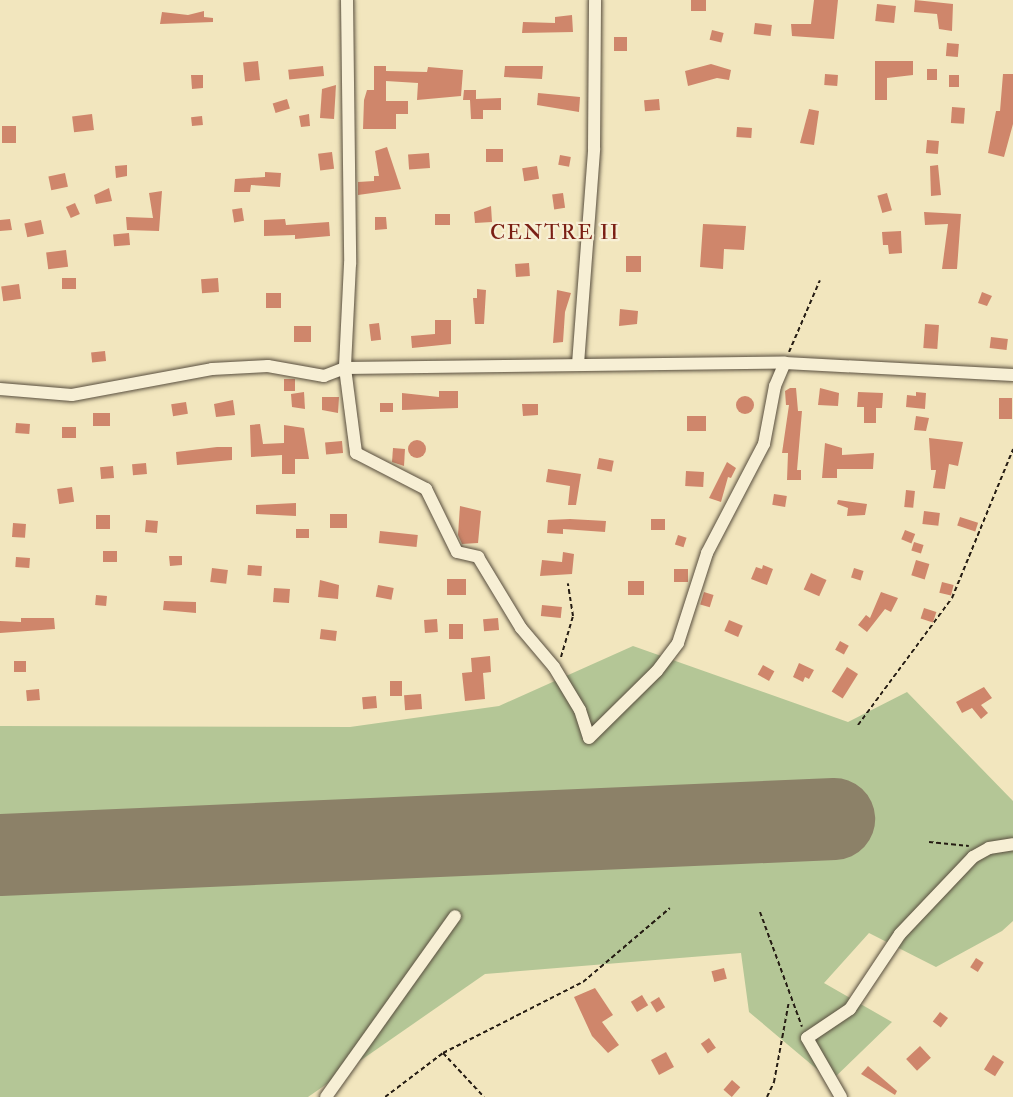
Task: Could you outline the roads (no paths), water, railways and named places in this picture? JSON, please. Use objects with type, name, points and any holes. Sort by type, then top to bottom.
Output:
[{"type":"street","points":[[347,0],[350,264],[345,368],[356,453],[426,489],[457,552],[478,557],[521,628],[554,667],[580,710],[589,738],[657,671],[678,643],[707,553],[764,444],[775,386],[785,363]]},
{"type":"street","points":[[578,364],[594,149],[595,0]]},
{"type":"street","points":[[0,389],[72,395],[212,369],[268,366],[324,376],[345,368],[785,363],[1013,375]]},
{"type":"street","points":[[841,1097],[807,1038],[850,1009],[900,934],[973,857],[989,848],[1013,844]]},
{"type":"street","points":[[326,1097],[455,916]]},
{"type":"district","name":"CENTRE II","points":[[555,233]]}]
